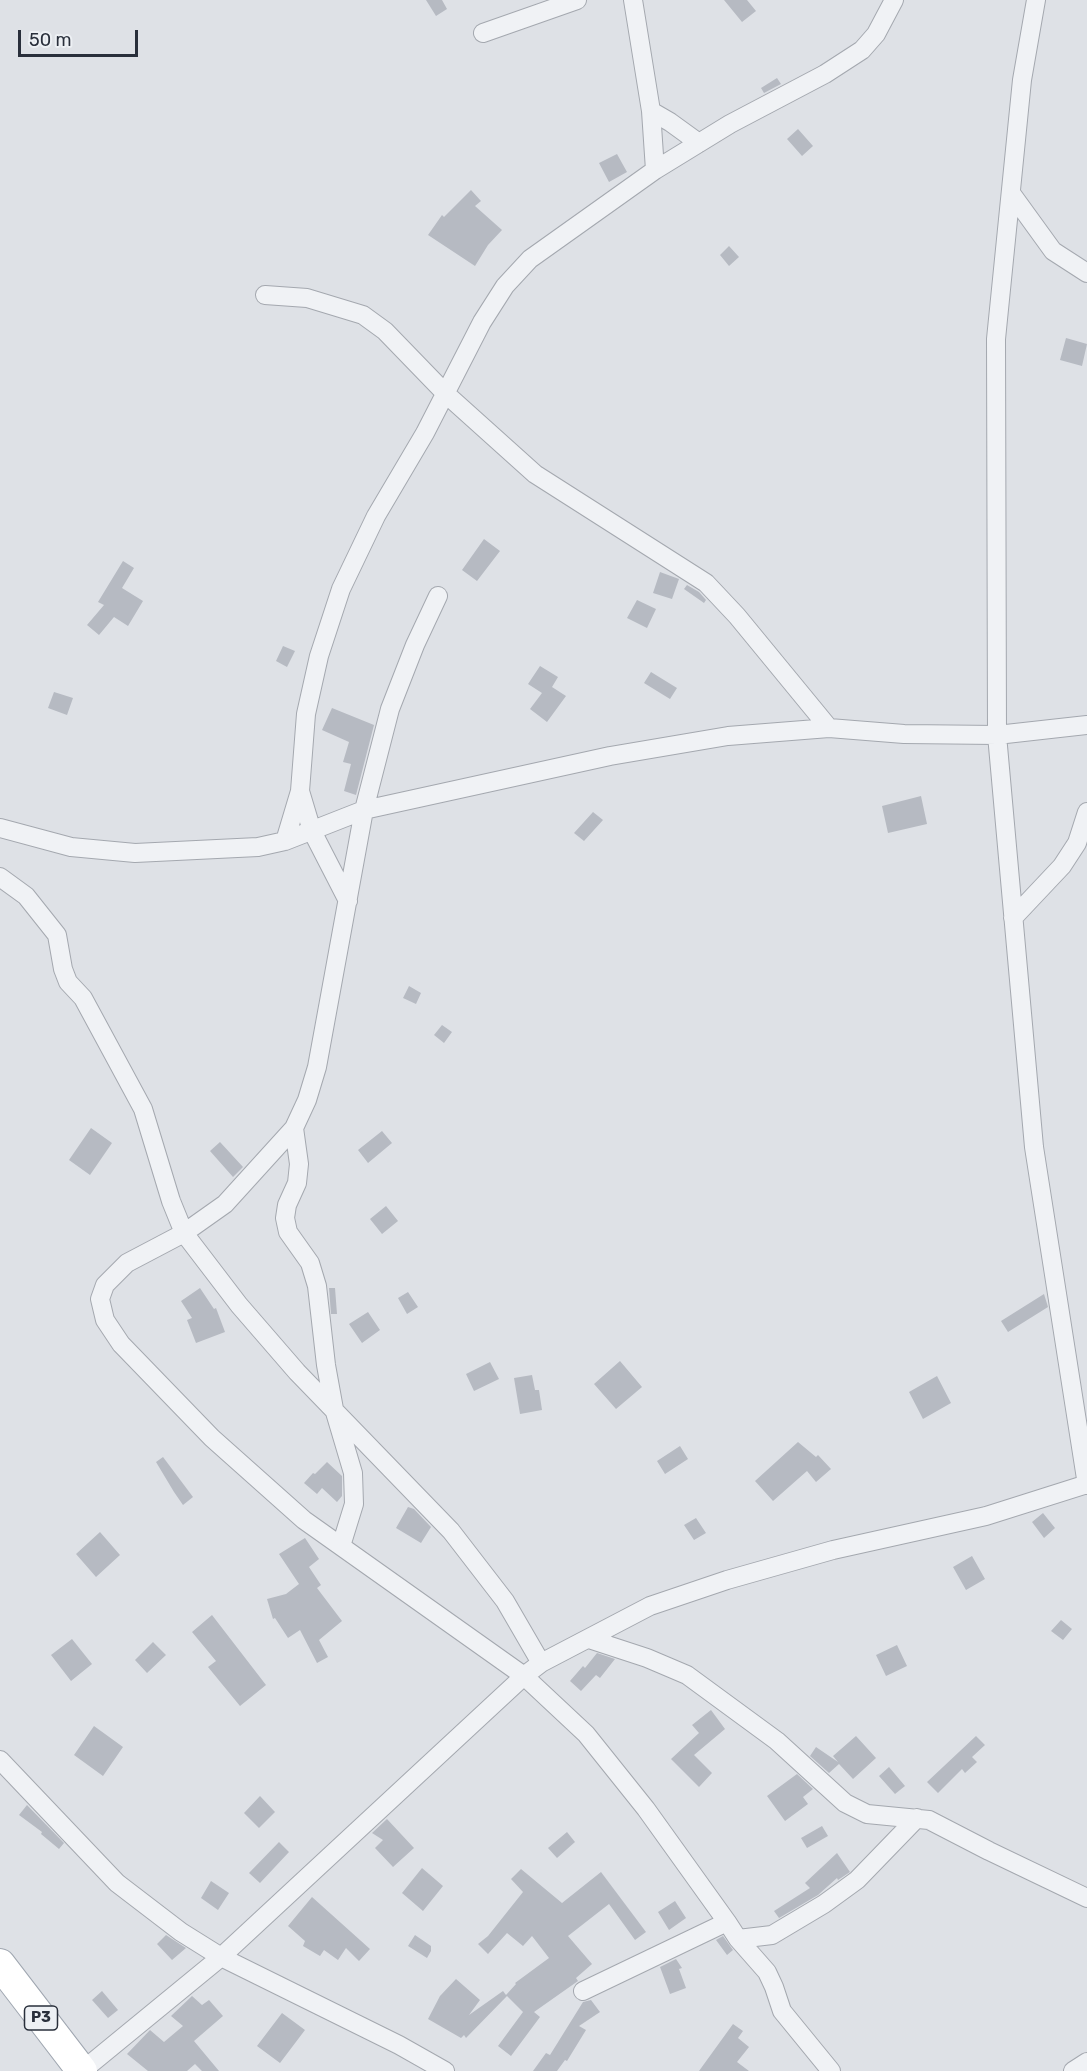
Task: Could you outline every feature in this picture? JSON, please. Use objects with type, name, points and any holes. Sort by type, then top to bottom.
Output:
[{"type":"main road","name":"P3","points":[[0,1964],[82,2071]]},
{"type":"street","points":[[483,33],[577,0]]},
{"type":"street","points":[[633,0],[651,111],[655,170]]},
{"type":"street","points":[[285,841],[300,791],[306,714],[319,656],[341,590],[376,516],[425,433],[482,322],[505,286],[530,259],[655,170],[730,124],[825,74],[862,50],[876,34],[894,0]]},
{"type":"street","points":[[82,2071],[221,1957],[524,1676],[541,1663],[650,1606],[727,1580],[833,1550],[986,1516],[1087,1484],[1034,1147],[997,735],[996,339],[1022,80],[1036,0]]},
{"type":"street","points":[[651,111],[699,143]]},
{"type":"street","points":[[1011,193],[1053,251],[1087,273]]},
{"type":"street","points":[[265,295],[307,298],[363,315],[385,331],[446,394],[535,474],[706,583],[737,616],[829,728]]},
{"type":"street","points":[[438,596],[415,645],[390,709],[364,810],[317,1067],[307,1100],[294,1128],[225,1204],[184,1233],[128,1263],[105,1285],[100,1299],[105,1320],[121,1344],[212,1438],[304,1520],[524,1676],[586,1734],[646,1809],[738,1939],[766,1972],[782,2011],[831,2071]]},
{"type":"street","points":[[0,828],[71,847],[135,853],[258,847],[285,841],[364,810],[620,754],[728,736],[829,728],[904,734],[997,735],[1087,726]]},
{"type":"street","points":[[300,791],[312,831],[348,902]]},
{"type":"street","points":[[1014,918],[1062,866],[1077,843],[1087,812]]},
{"type":"street","points":[[0,877],[26,896],[57,935],[63,969],[68,982],[83,998],[143,1109],[171,1201],[184,1233],[246,1313],[297,1372],[451,1531],[505,1601],[541,1663]]},
{"type":"street","points":[[294,1128],[299,1164],[297,1183],[287,1205],[285,1218],[288,1232],[310,1263],[317,1286],[326,1365],[334,1409],[353,1473],[354,1504],[341,1546]]},
{"type":"street","points":[[589,1639],[647,1658],[687,1675],[777,1741],[845,1803],[867,1814],[917,1818],[942,1825],[989,1851],[1087,1898]]},
{"type":"street","points":[[0,1760],[117,1883],[181,1932],[221,1957],[399,2045],[437,2069]]},
{"type":"street","points":[[738,1939],[772,1935],[824,1904],[857,1880],[917,1818]]},
{"type":"street","points":[[583,1991],[727,1922]]},
{"type":"street","points":[[1073,2071],[1087,2062]]},
{"type":"building","points":[[426,0],[442,0],[447,9],[436,16]]},
{"type":"building","points":[[724,0],[747,0],[756,11],[742,22]]},
{"type":"building","points":[[777,78],[781,84],[764,93],[761,88]]},
{"type":"building","points":[[798,129],[813,146],[802,156],[787,139]]},
{"type":"building","points":[[617,154],[627,172],[609,182],[599,163]]},
{"type":"building","points":[[471,190],[481,201],[475,206],[502,230],[488,245],[475,266],[428,235],[442,215],[444,217]]},
{"type":"building","points":[[729,246],[739,257],[729,266],[720,255]]},
{"type":"building","points":[[1066,338],[1087,344],[1082,366],[1060,360]]},
{"type":"building","points":[[484,539],[500,551],[477,581],[462,570]]},
{"type":"building","points":[[123,561],[134,568],[122,588],[143,601],[128,626],[114,617],[99,635],[87,625],[104,605],[98,602]]},
{"type":"building","points":[[660,572],[679,579],[672,599],[653,593]]},
{"type":"building","points":[[687,585],[699,592],[706,600],[704,603],[684,589]]},
{"type":"building","points":[[637,600],[656,609],[647,628],[627,618]]},
{"type":"building","points":[[283,646],[295,651],[287,667],[276,661]]},
{"type":"building","points":[[540,666],[558,677],[552,687],[566,696],[547,722],[530,709],[542,693],[528,684]]},
{"type":"building","points":[[651,672],[677,688],[670,699],[644,683]]},
{"type":"building","points":[[54,692],[73,698],[67,715],[48,708]]},
{"type":"building","points":[[332,708],[374,725],[356,795],[344,791],[351,764],[343,762],[349,742],[322,730]]},
{"type":"building","points":[[921,796],[927,824],[888,833],[882,806]]},
{"type":"building","points":[[593,812],[603,820],[584,841],[574,833]]},
{"type":"building","points":[[409,986],[421,993],[416,1004],[403,998]]},
{"type":"building","points":[[442,1025],[452,1032],[444,1043],[434,1035]]},
{"type":"building","points":[[91,1128],[112,1143],[90,1175],[69,1160]]},
{"type":"building","points":[[382,1131],[392,1143],[368,1163],[358,1150]]},
{"type":"building","points":[[220,1142],[243,1167],[233,1177],[210,1151]]},
{"type":"building","points":[[386,1206],[398,1221],[382,1234],[370,1219]]},
{"type":"building","points":[[200,1288],[214,1309],[216,1308],[225,1332],[196,1343],[187,1320],[192,1318],[181,1301]]},
{"type":"building","points":[[329,1288],[335,1288],[337,1314],[331,1314]]},
{"type":"building","points":[[408,1292],[418,1307],[407,1314],[398,1298]]},
{"type":"building","points":[[1044,1294],[1048,1307],[1008,1332],[1001,1321]]},
{"type":"building","points":[[368,1312],[380,1330],[362,1343],[349,1324]]},
{"type":"building","points":[[620,1361],[642,1387],[616,1409],[594,1384]]},
{"type":"building","points":[[490,1362],[499,1379],[474,1391],[466,1374]]},
{"type":"building","points":[[532,1375],[535,1390],[539,1390],[542,1410],[520,1414],[514,1378]]},
{"type":"building","points":[[937,1376],[951,1403],[923,1419],[909,1392]]},
{"type":"building","points":[[798,1442],[816,1457],[818,1455],[831,1469],[816,1482],[807,1471],[773,1501],[755,1481]]},
{"type":"building","points":[[680,1446],[688,1459],[665,1474],[657,1461]]},
{"type":"building","points":[[163,1457],[193,1497],[183,1505],[156,1462]]},
{"type":"building","points":[[327,1462],[342,1476],[342,1496],[337,1502],[322,1488],[317,1494],[304,1483]]},
{"type":"building","points":[[408,1507],[414,1509],[431,1527],[421,1543],[396,1528]]},
{"type":"building","points":[[1043,1513],[1055,1528],[1044,1538],[1032,1522]]},
{"type":"building","points":[[696,1518],[706,1533],[694,1540],[684,1525]]},
{"type":"building","points":[[100,1532],[120,1555],[96,1577],[76,1554]]},
{"type":"building","points":[[305,1538],[319,1559],[309,1567],[321,1585],[317,1588],[342,1621],[319,1640],[328,1657],[317,1663],[300,1630],[288,1638],[275,1618],[273,1619],[267,1599],[286,1594],[299,1584],[279,1554]]},
{"type":"building","points":[[972,1556],[985,1579],[966,1590],[953,1567]]},
{"type":"building","points":[[212,1615],[266,1685],[240,1706],[208,1667],[216,1661],[192,1632]]},
{"type":"building","points":[[1061,1620],[1072,1629],[1063,1640],[1051,1631]]},
{"type":"building","points":[[72,1639],[92,1664],[71,1681],[51,1655]]},
{"type":"building","points":[[153,1642],[166,1655],[147,1673],[135,1660]]},
{"type":"building","points":[[897,1645],[907,1666],[886,1676],[876,1655]]},
{"type":"building","points":[[597,1653],[615,1659],[600,1678],[596,1675],[581,1691],[570,1681]]},
{"type":"building","points":[[711,1710],[725,1729],[694,1755],[712,1773],[699,1787],[671,1759],[699,1733],[692,1725]]},
{"type":"building","points":[[94,1726],[123,1747],[103,1776],[74,1755]]},
{"type":"building","points":[[856,1736],[876,1758],[853,1779],[839,1764],[829,1773],[810,1756],[816,1747],[838,1762],[833,1756]]},
{"type":"building","points":[[976,1736],[985,1745],[972,1757],[977,1762],[965,1773],[962,1769],[938,1793],[927,1782]]},
{"type":"building","points":[[889,1767],[905,1786],[895,1794],[879,1776]]},
{"type":"building","points":[[797,1774],[813,1789],[803,1797],[808,1804],[785,1821],[767,1796]]},
{"type":"building","points":[[260,1796],[275,1812],[259,1828],[244,1813]]},
{"type":"building","points":[[27,1805],[64,1843],[59,1849],[41,1834],[42,1832],[19,1815]]},
{"type":"building","points":[[387,1819],[414,1848],[393,1867],[375,1848],[383,1840],[372,1833]]},
{"type":"building","points":[[822,1826],[828,1836],[807,1848],[801,1838]]},
{"type":"building","points":[[567,1832],[575,1842],[557,1858],[548,1848]]},
{"type":"building","points":[[279,1842],[289,1852],[260,1883],[249,1873]]},
{"type":"building","points":[[837,1853],[850,1872],[838,1880],[837,1878],[818,1895],[779,1918],[774,1911],[810,1888],[805,1883]]},
{"type":"building","points":[[422,1868],[443,1886],[423,1911],[402,1893]]},
{"type":"building","points":[[521,1869],[562,1903],[601,1872],[646,1932],[635,1940],[609,1904],[568,1936],[592,1964],[576,1978],[578,1981],[534,2012],[540,2017],[511,2056],[498,2046],[523,2012],[507,1996],[466,2038],[464,2035],[461,2038],[428,2019],[440,1996],[456,1979],[480,2000],[469,2015],[503,1991],[506,1995],[515,1983],[549,1958],[532,1936],[523,1946],[507,1933],[488,1954],[478,1944],[488,1936],[523,1892],[511,1879]]},
{"type":"building","points":[[211,1881],[229,1893],[218,1910],[201,1898]]},
{"type":"building","points":[[312,1897],[370,1949],[359,1961],[346,1948],[338,1960],[324,1950],[320,1956],[303,1946],[305,1941],[288,1926]]},
{"type":"building","points":[[675,1901],[686,1918],[669,1930],[658,1912]]},
{"type":"building","points":[[166,1935],[186,1948],[172,1960],[157,1944]]},
{"type":"building","points":[[415,1935],[431,1946],[427,1958],[408,1946]]},
{"type":"building","points":[[723,1936],[733,1950],[727,1955],[716,1940]]},
{"type":"building","points":[[676,1959],[682,1968],[679,1969],[686,1988],[670,1994],[660,1967]]},
{"type":"building","points":[[102,1991],[118,2010],[108,2018],[92,2000]]},
{"type":"building","points":[[192,1996],[202,2005],[209,2000],[223,2016],[194,2041],[219,2071],[202,2071],[195,2064],[187,2071],[148,2071],[127,2054],[150,2030],[164,2042],[183,2026],[171,2016]]},
{"type":"building","points":[[591,2000],[600,2012],[579,2026],[586,2030],[567,2061],[565,2060],[557,2071],[533,2071],[546,2053],[550,2055],[583,2002]]},
{"type":"building","points":[[282,2013],[305,2030],[280,2063],[257,2046]]},
{"type":"building","points":[[733,2024],[743,2031],[738,2038],[749,2047],[737,2062],[749,2071],[699,2071]]}]
